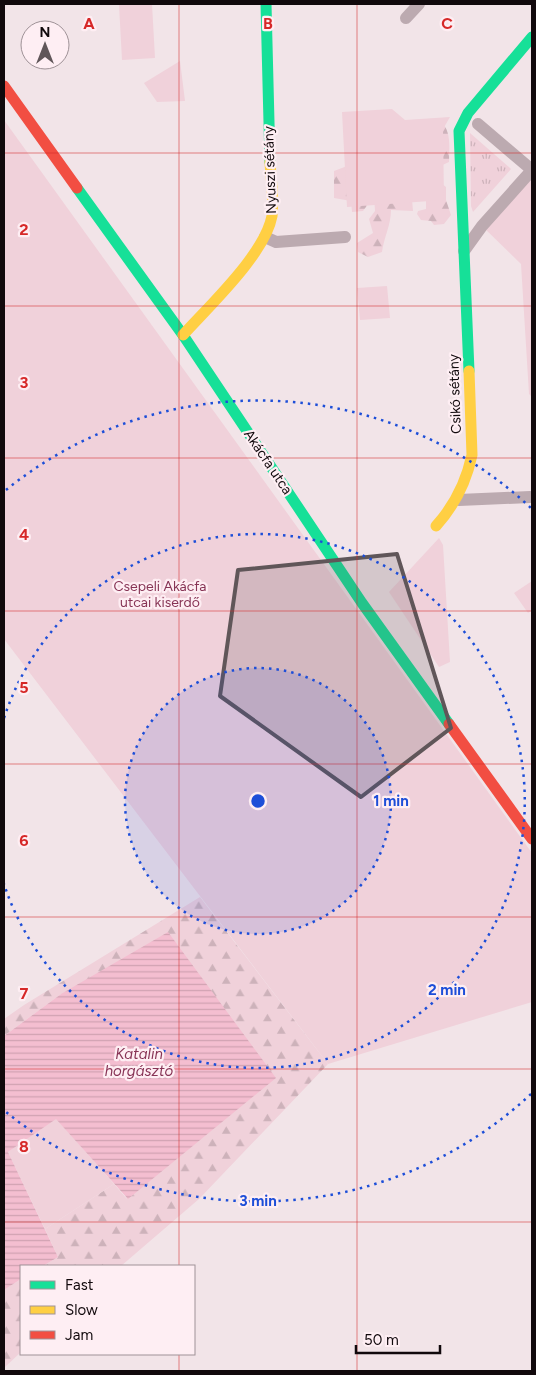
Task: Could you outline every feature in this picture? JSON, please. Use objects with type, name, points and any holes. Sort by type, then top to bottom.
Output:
[{"type":"street","name":"Nyuszi sétány","points":[[184,335],[258,249],[270,227],[272,215],[266,4]]},
{"type":"street","points":[[406,18],[419,4]]},
{"type":"street","name":"Csikó sétány","points":[[436,526],[458,500],[469,473],[472,456],[459,131],[468,113],[532,37]]},
{"type":"street","name":"Akácfa utca","points":[[4,86],[184,335],[362,603],[532,839]]},
{"type":"street","points":[[464,251],[482,226],[532,170],[478,124]]},
{"type":"street","points":[[266,237],[276,242],[345,237]]},
{"type":"street","points":[[458,500],[530,497]]},
{"type":"highlighted area","points":[[397,554],[451,728],[361,797],[220,696],[238,570]]},
{"type":"green space","points":[[152,4],[155,58],[122,60],[119,5]]},
{"type":"green space","points":[[180,61],[185,101],[157,102],[144,83]]},
{"type":"green space","points":[[392,109],[405,120],[450,117],[443,129],[444,200],[347,207],[342,112]]},
{"type":"green space","name":"Csepeli Akácfa utcai kiserdő","points":[[4,120],[532,853],[532,1002],[328,1064],[4,639]]},
{"type":"green space","points":[[440,120],[448,134],[449,162],[432,170]]},
{"type":"green space","points":[[470,133],[511,169],[473,212],[471,206]]},
{"type":"green space","points":[[355,163],[412,199],[413,211],[391,210],[382,252],[368,257],[358,252],[357,243],[373,233],[369,219],[375,211],[374,196],[363,211],[352,212],[351,201],[334,198],[334,171]]},
{"type":"green space","points":[[532,170],[532,397],[529,394],[521,264],[482,226]]},
{"type":"green space","points":[[441,183],[446,187],[446,200],[451,215],[444,224],[434,225],[431,221],[421,220],[417,214],[418,211],[426,209],[426,196]]},
{"type":"green space","points":[[387,286],[390,318],[360,320],[357,288]]},
{"type":"green space","points":[[439,538],[443,545],[450,662],[439,667],[389,592]]},
{"type":"green space","points":[[532,581],[532,610],[528,613],[514,593]]},
{"type":"green space","points":[[200,897],[328,1064],[199,1199],[122,1265],[45,1265],[58,1257],[45,1229],[114,1184],[127,1199],[61,994],[4,1036],[4,1019]]},
{"type":"green space","points":[[56,1118],[114,1184],[45,1229],[8,1152]]},
{"type":"green space","points":[[20,1280],[20,1353],[4,1368],[4,1290]]},
{"type":"water","name":"Katalin horgásztó","points":[[168,932],[276,1078],[128,1199],[56,1119],[8,1152],[58,1257],[45,1265],[20,1265],[20,1280],[4,1290],[4,1036],[61,994]]},
{"type":"traffic: fast","points":[[266,4],[270,162]]},
{"type":"traffic: fast","points":[[469,371],[459,131],[468,113],[532,37]]},
{"type":"traffic: fast","points":[[77,188],[183,335],[362,603],[449,724]]},
{"type":"traffic: slow","points":[[183,335],[235,279],[259,247],[267,231],[273,209],[270,162]]},
{"type":"traffic: slow","points":[[436,526],[449,510],[459,493],[467,475],[472,455],[469,371]]},
{"type":"traffic: jam","points":[[4,86],[77,188]]},
{"type":"traffic: jam","points":[[449,724],[532,839]]}]
